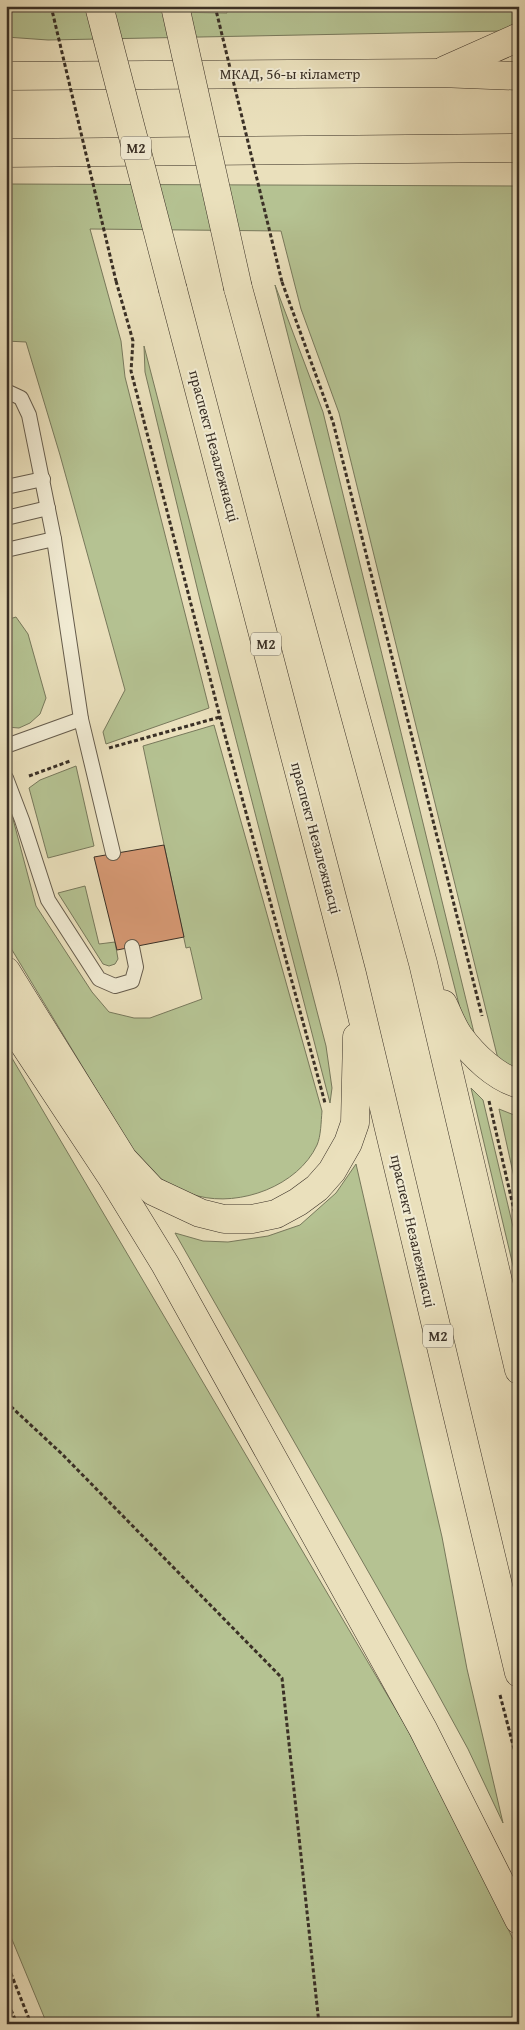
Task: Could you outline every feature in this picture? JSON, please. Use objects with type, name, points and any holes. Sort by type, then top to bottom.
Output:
[{"type":"highway","name":"праспект Незалежнасці","points":[[99,6],[358,998],[509,1682]]},
{"type":"highway","points":[[175,6],[238,288],[423,962],[519,1370]]},
{"type":"highway","points":[[439,73],[519,37]]},
{"type":"highway","name":"МКАД, 56-ы кіламетр","points":[[6,76],[439,73],[519,76]]},
{"type":"highway","points":[[6,153],[519,148]]},
{"type":"highway","points":[[467,149],[519,163]]},
{"type":"highway","points":[[423,962],[458,1035],[478,1058],[492,1070],[519,1084]]},
{"type":"highway","points":[[6,971],[123,1159],[153,1191],[200,1213],[224,1219],[252,1219],[276,1214],[298,1202],[317,1188],[332,1171],[348,1144],[355,1123],[358,998]]},
{"type":"highway","points":[[6,1017],[111,1176],[165,1264],[423,1729],[519,1920]]},
{"type":"lane","points":[[6,391],[21,398],[29,415],[54,539],[81,719],[114,853]]},
{"type":"lane","points":[[6,488],[43,479]]},
{"type":"lane","points":[[6,518],[48,508]]},
{"type":"lane","points":[[6,550],[54,539]]},
{"type":"lane","points":[[6,746],[81,719]]},
{"type":"lane","points":[[6,778],[48,900],[98,980],[115,986],[132,981],[136,967],[132,947]]},
{"type":"path","points":[[51,6],[116,281],[133,341],[131,371],[220,717],[326,1105],[348,1144]]},
{"type":"path","points":[[215,6],[282,282],[332,422],[483,1020]]},
{"type":"path","points":[[183,727],[220,717]]},
{"type":"path","points":[[492,1070],[489,1101],[519,1232]]},
{"type":"path","points":[[6,1402],[62,1454],[282,1678],[319,2024]]},
{"type":"path","points":[[509,1682],[519,1768]]},
{"type":"path","points":[[6,1961],[31,2024]]},
{"type":"path","points":[[6,1998],[17,2024]]},
{"type":"green space","points":[[6,6],[41,6],[42,10],[227,13],[226,6],[519,6],[519,23],[504,31],[48,40],[6,37]]},
{"type":"green space","points":[[6,184],[519,186],[519,1071],[498,1059],[339,413],[301,309],[281,231],[90,229],[121,341],[125,377],[209,708],[106,744],[103,732],[125,690],[60,455],[26,342],[6,341]]},
{"type":"green space","points":[[275,285],[323,412],[477,1045],[464,1024]]},
{"type":"green space","points":[[144,346],[326,1046],[332,1088],[330,1103],[201,604],[145,372]]},
{"type":"green space","points":[[16,617],[28,634],[46,698],[40,714],[30,723],[19,728],[6,727],[6,620]]},
{"type":"green space","points":[[214,725],[322,1111],[317,1145],[296,1172],[282,1182],[249,1196],[214,1199],[198,1196],[181,1189],[153,1174],[147,1168],[131,1147],[6,940],[6,802],[9,804],[36,906],[92,992],[109,1012],[134,1018],[150,1018],[202,999],[190,947],[186,948],[143,746]]},
{"type":"green space","points":[[76,766],[94,846],[48,858],[29,788],[40,780]]},
{"type":"green space","points":[[85,886],[99,944],[115,942],[118,959],[115,964],[109,966],[103,964],[58,893]]},
{"type":"green space","points":[[6,1048],[405,1725],[471,1850],[519,1952],[519,2024],[47,2024],[6,1925]]},
{"type":"green space","points":[[471,1088],[483,1100],[519,1252],[519,1291]]},
{"type":"green space","points":[[499,1109],[519,1117],[519,1200]]},
{"type":"green space","points":[[356,1164],[442,1537],[467,1669],[503,1823],[468,1749],[433,1685],[175,1233],[203,1241],[228,1242],[268,1236],[300,1225],[336,1193]]},
{"type":"building","points":[[164,845],[184,937],[117,950],[94,857]]}]
